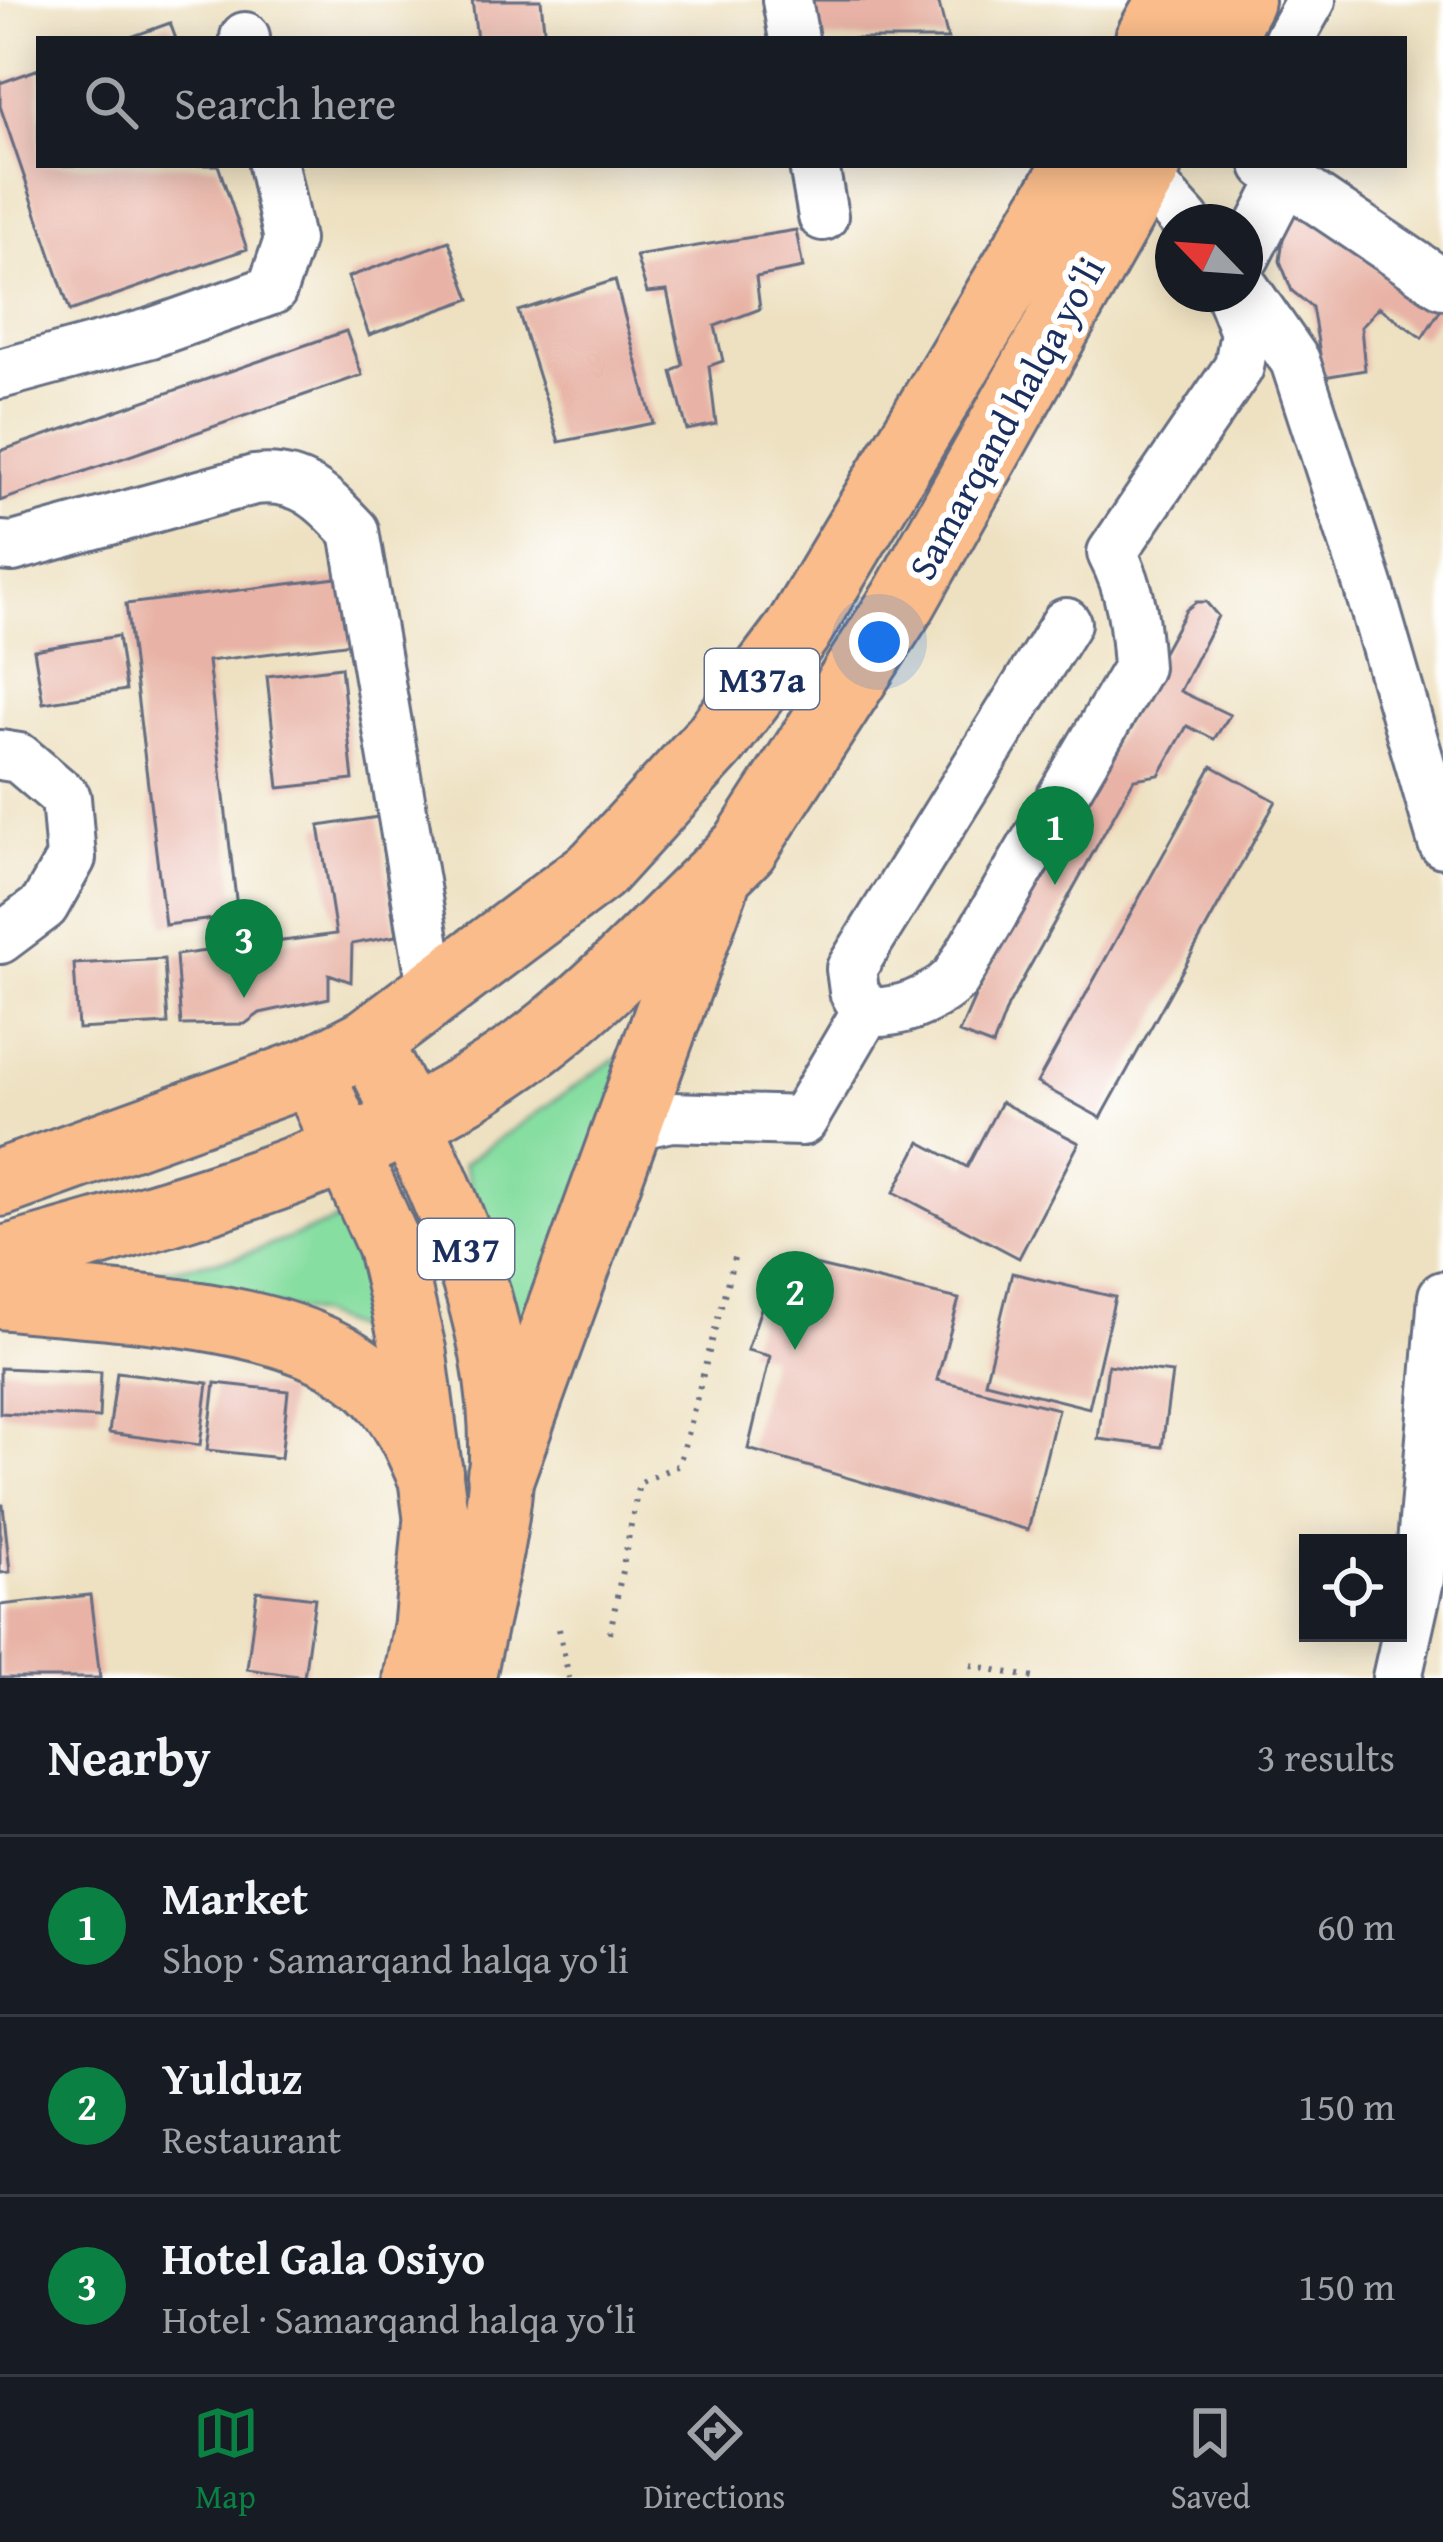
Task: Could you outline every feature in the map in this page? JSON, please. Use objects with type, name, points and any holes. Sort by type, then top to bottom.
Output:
[{"type":"highway","points":[[1151,36],[1171,0]]},
{"type":"highway","points":[[1221,36],[1240,0]]},
{"type":"highway","name":"Samarqand halqa yoʻli","points":[[0,1183],[311,1071],[369,1041],[598,870],[715,741],[797,632],[1075,168]]},
{"type":"highway","name":"Samarqand halqa yoʻli","points":[[0,1261],[350,1150],[409,1122],[553,1030],[720,872],[744,848],[904,600],[1146,169]]},
{"type":"highway","points":[[501,1474],[720,872]]},
{"type":"highway","points":[[0,1295],[233,1321],[290,1338],[343,1361],[379,1387],[409,1426],[429,1471]]},
{"type":"main road","name":"M37","points":[[369,1041],[466,1248],[496,1358],[501,1474],[463,1678]]},
{"type":"main road","name":"M37","points":[[311,1071],[389,1245],[414,1352],[436,1518],[416,1678]]},
{"type":"street","points":[[788,0],[794,36]]},
{"type":"street","points":[[1290,36],[1311,0]]},
{"type":"street","points":[[0,374],[151,333],[272,290],[289,240],[274,168]]},
{"type":"street","points":[[815,168],[823,216]]},
{"type":"street","points":[[1146,169],[1172,204]]},
{"type":"street","points":[[1263,208],[1276,172],[1443,284]]},
{"type":"street","points":[[866,1012],[891,1015],[937,995],[956,979],[1138,667],[1135,614],[1127,582],[1112,553],[1239,367],[1245,332],[1237,312]]},
{"type":"street","points":[[1261,312],[1295,361],[1369,588],[1443,843]]},
{"type":"street","points":[[0,546],[13,547],[254,480],[278,477],[320,494],[354,531],[434,992]]},
{"type":"street","points":[[866,1012],[854,991],[851,969],[1066,623]]},
{"type":"street","points":[[0,755],[20,758],[66,798],[71,858],[44,906],[0,939]]},
{"type":"street","points":[[629,1126],[671,1117],[802,1121],[866,1012]]},
{"type":"street","points":[[1396,1678],[1419,1580],[1443,1295]]},
{"type":"path","points":[[610,1633],[640,1483],[680,1466],[735,1254]]},
{"type":"path","points":[[559,1629],[569,1678]]},
{"type":"path","points":[[971,1665],[1034,1678]]},
{"type":"green space","points":[[642,1045],[527,1336],[511,1304],[463,1164]]},
{"type":"green space","points":[[349,1216],[390,1343],[317,1314],[113,1279],[238,1257]]},
{"type":"building","points":[[472,0],[541,0],[545,36],[477,36]]},
{"type":"building","points":[[808,0],[938,0],[947,36],[817,36]]},
{"type":"building","points":[[170,23],[175,36],[134,36]]},
{"type":"building","points":[[36,70],[36,168],[219,168],[247,249],[70,311],[0,106],[0,83]]},
{"type":"building","points":[[1312,212],[1441,309],[1422,338],[1379,307],[1361,327],[1365,370],[1324,377],[1312,307],[1292,291],[1280,261],[1283,238],[1294,215]]},
{"type":"building","points":[[796,230],[803,268],[756,277],[760,309],[715,326],[723,361],[709,366],[716,424],[687,430],[672,372],[683,365],[667,291],[647,293],[636,256]]},
{"type":"building","points":[[449,241],[470,299],[369,335],[348,277]]},
{"type":"building","points":[[615,280],[653,423],[559,442],[518,311]]},
{"type":"building","points":[[346,331],[362,375],[0,501],[0,451]]},
{"type":"building","points":[[345,577],[353,643],[208,661],[238,916],[165,925],[126,604]]},
{"type":"building","points":[[1196,602],[1206,602],[1218,616],[1180,691],[1230,715],[1214,739],[1187,726],[1159,775],[1134,779],[1008,1006],[993,1046],[959,1033],[1186,610]]},
{"type":"building","points":[[118,636],[126,690],[43,703],[34,650]]},
{"type":"building","points":[[341,667],[353,780],[279,788],[267,676]]},
{"type":"building","points":[[1212,766],[1276,801],[1101,1118],[1037,1083]]},
{"type":"building","points":[[378,817],[396,936],[352,944],[351,982],[329,974],[329,998],[260,1013],[245,1024],[181,1025],[176,955],[336,934],[319,826]]},
{"type":"building","points":[[164,959],[168,1024],[78,1029],[74,964]]},
{"type":"building","points":[[1001,1102],[1079,1143],[1019,1258],[894,1192],[920,1142],[967,1167]]},
{"type":"building","points":[[806,1263],[959,1299],[937,1380],[1058,1409],[1028,1530],[748,1449],[770,1356],[747,1350],[771,1279]]},
{"type":"building","points":[[1012,1273],[1115,1297],[1089,1408],[985,1382]]},
{"type":"building","points":[[1108,1365],[1172,1373],[1162,1447],[1098,1439]]},
{"type":"building","points":[[0,1368],[101,1372],[99,1418],[0,1413]]},
{"type":"building","points":[[117,1372],[208,1383],[200,1445],[109,1433]]},
{"type":"building","points":[[215,1383],[288,1391],[281,1458],[207,1450]]},
{"type":"building","points":[[0,1505],[10,1572],[0,1573]]},
{"type":"building","points":[[257,1591],[315,1598],[304,1677],[247,1669]]},
{"type":"building","points":[[90,1595],[100,1678],[0,1678],[0,1605]]},
{"type":"place","name":"Market","points":[[1055,885]]},
{"type":"place","name":"Hotel Gala Osiyo","points":[[244,998]]},
{"type":"place","name":"Yulduz","points":[[795,1350]]}]
